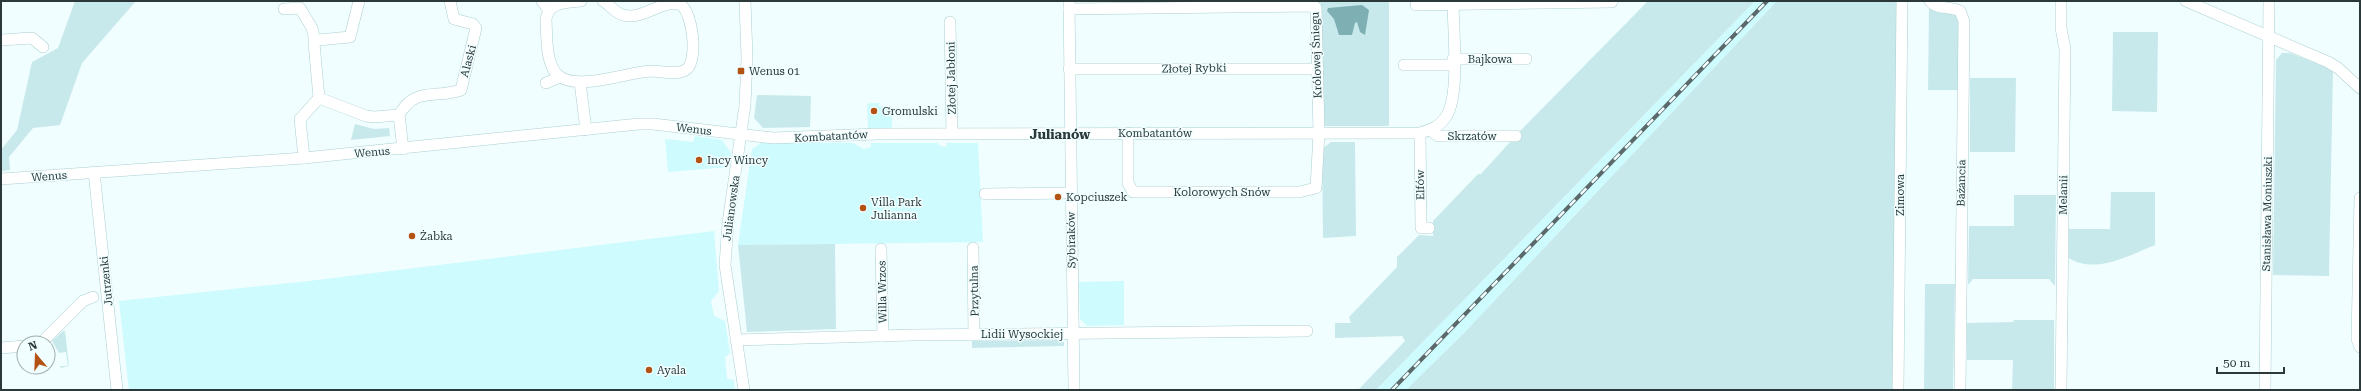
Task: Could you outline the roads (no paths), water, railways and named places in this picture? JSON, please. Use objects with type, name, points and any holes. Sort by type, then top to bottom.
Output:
[{"type":"street","points":[[315,41],[350,37],[359,1]]},
{"type":"street","name":"Alaski","points":[[399,115],[408,101],[415,97],[461,90],[476,28],[473,24],[454,19],[450,1]]},
{"type":"street","points":[[542,1],[549,10]]},
{"type":"street","points":[[581,1],[558,4],[549,10],[546,19],[550,58],[553,71],[560,77],[580,82],[651,71],[676,72],[685,70],[691,61],[692,34],[687,12],[677,2],[664,2],[627,16],[619,13],[603,1]]},
{"type":"street","name":"Julianowska","points":[[744,390],[726,279],[726,245],[747,78],[745,1]]},
{"type":"street","name":"Zimowa","points":[[1898,390],[1902,1]]},
{"type":"street","name":"Bażancia","points":[[1930,1],[1938,7],[1953,8],[1960,11],[1964,22],[1960,390]]},
{"type":"street","name":"Melanii","points":[[2061,1],[2061,28],[2065,49],[2061,390]]},
{"type":"street","points":[[2186,1],[2328,62],[2346,74],[2360,88]]},
{"type":"street","name":"Stanisława Moniuszki","points":[[2266,390],[2270,1]]},
{"type":"street","points":[[1416,5],[1453,3],[1612,2]]},
{"type":"street","points":[[1425,132],[1445,118],[1452,104],[1453,3]]},
{"type":"street","name":"Królowej Śniegu","points":[[1069,5],[1314,6],[1317,12],[1319,133]]},
{"type":"street","name":"Sybiraków","points":[[1069,5],[1070,193],[1074,390]]},
{"type":"street","points":[[284,9],[300,8],[312,28],[315,41],[314,46],[319,98],[300,119],[304,158]]},
{"type":"street","name":"Złotej Jabłoni","points":[[950,22],[952,133]]},
{"type":"street","points":[[1,40],[32,38],[43,47]]},
{"type":"street","name":"Bajkowa","points":[[1404,65],[1526,58]]},
{"type":"street","name":"Złotej Rybki","points":[[1069,69],[1318,68]]},
{"type":"street","points":[[546,84],[560,77]]},
{"type":"street","points":[[580,82],[586,130]]},
{"type":"street","points":[[319,98],[366,116],[374,117],[399,115],[403,149]]},
{"type":"street","name":"Wenus","points":[[1,179],[304,158],[653,124],[741,135]]},
{"type":"street","name":"Kombatantów","points":[[741,135],[800,138],[877,134],[952,133],[1128,134],[1425,132]]},
{"type":"street","name":"Skrzatów","points":[[1425,132],[1438,136],[1516,136]]},
{"type":"street","name":"Elfów","points":[[1425,132],[1421,228],[1429,228]]},
{"type":"street","name":"Kolorowych Snów","points":[[1128,134],[1128,183],[1130,190],[1163,192],[1294,192],[1313,190],[1318,186],[1319,133]]},
{"type":"street","name":"Jutrzenki","points":[[94,172],[117,390]]},
{"type":"street","points":[[985,194],[1070,193]]},
{"type":"street","points":[[2360,198],[2358,340],[2360,347]]},
{"type":"street","name":"Przytulna","points":[[974,248],[974,334]]},
{"type":"street","name":"Willa Wrzos","points":[[881,249],[883,336]]},
{"type":"street","points":[[49,335],[83,302],[93,297]]},
{"type":"street","name":"Lidii Wysockiej","points":[[736,340],[974,334],[1307,331]]},
{"type":"street","points":[[1,348],[16,347]]},
{"type":"railway","points":[[1392,390],[1767,1]]},
{"type":"place","name":"Wenus 01","points":[[741,71]]},
{"type":"place","name":"Gromulski","points":[[874,111]]},
{"type":"place","name":"Incy Wincy","points":[[699,160]]},
{"type":"place","name":"Kopciuszek","points":[[1058,197]]},
{"type":"place","name":"Villa Park Julianna","points":[[863,208]]},
{"type":"place","name":"Żabka","points":[[412,236]]},
{"type":"place","name":"Ayala","points":[[649,370]]},
{"type":"district","name":"Julianów","points":[[1060,134]]}]
